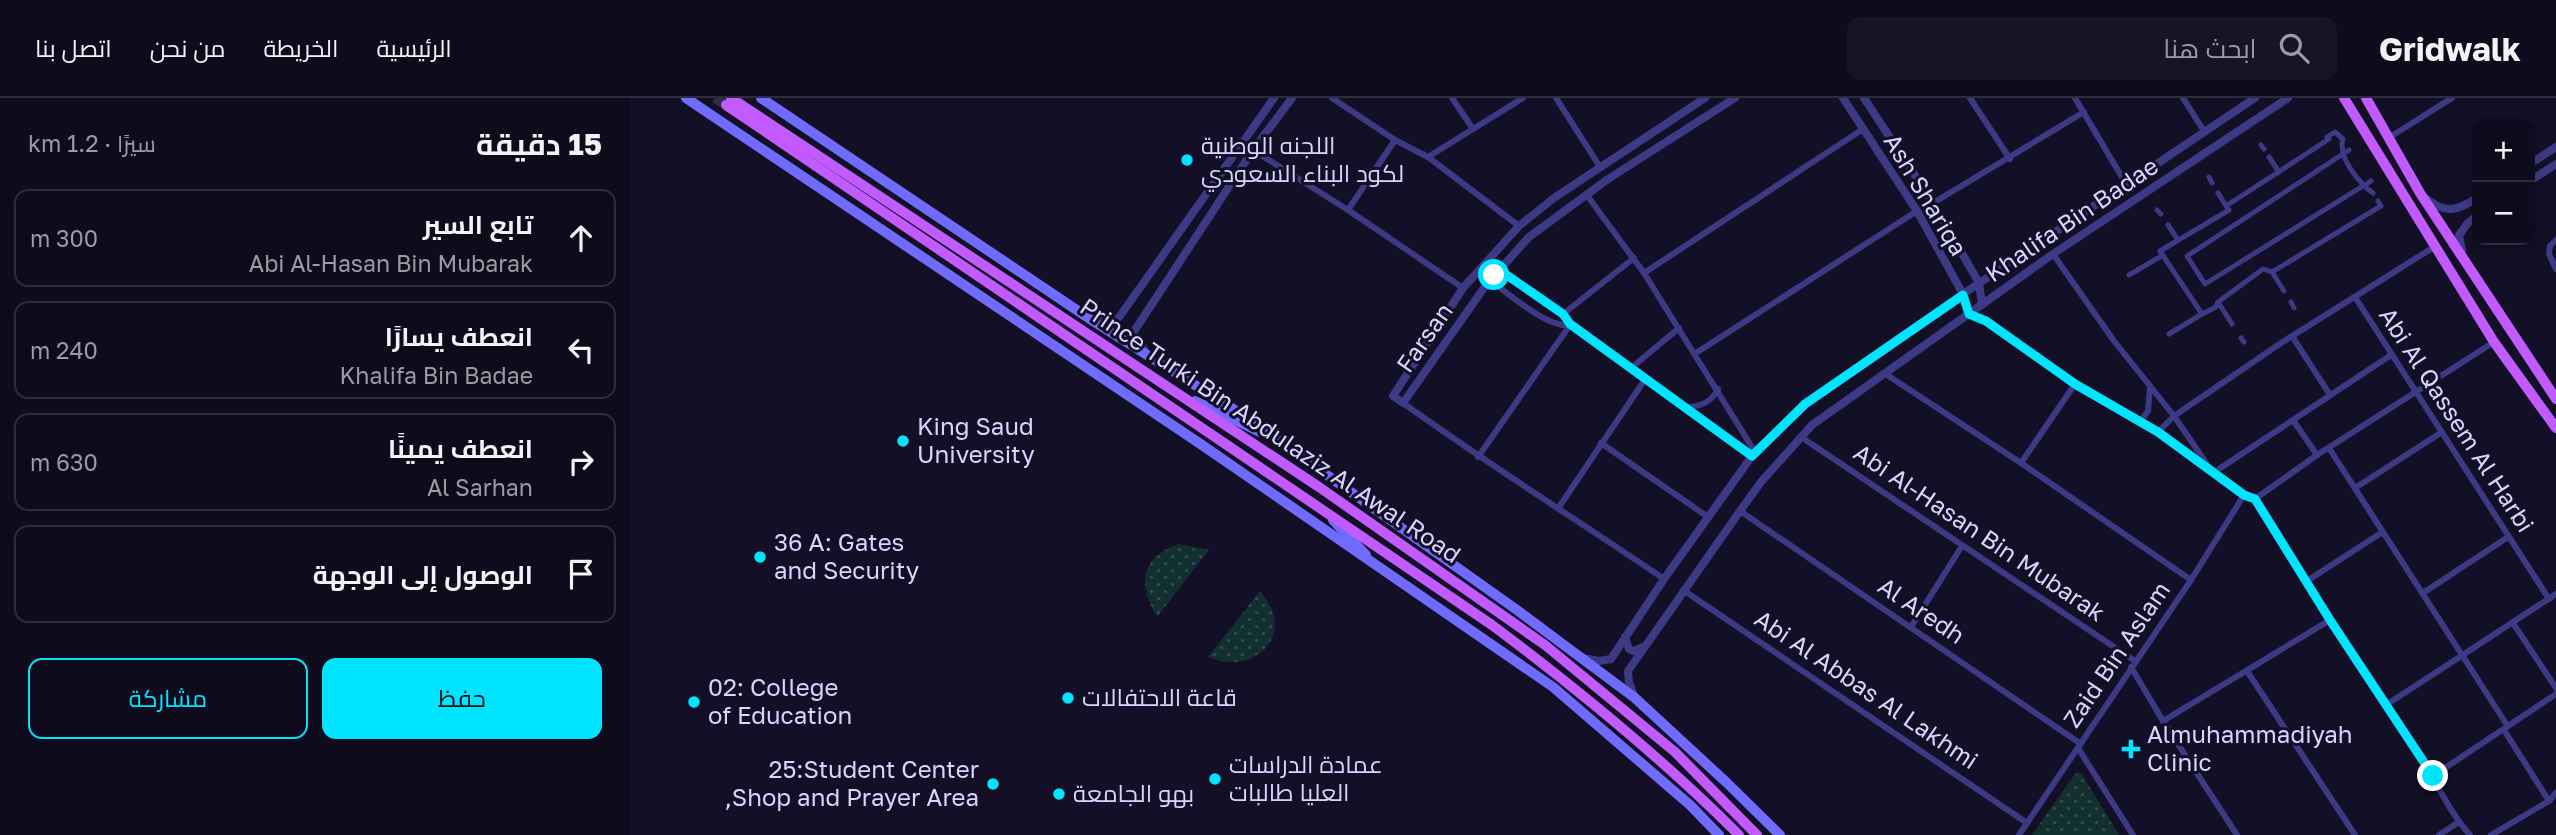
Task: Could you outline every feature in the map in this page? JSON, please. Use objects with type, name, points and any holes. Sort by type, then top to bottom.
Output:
[{"type":"main road","points":[[686,98],[1202,445],[1553,687],[1690,805],[1719,835]]},
{"type":"main road","points":[[705,98],[717,119]]},
{"type":"main road","points":[[761,98],[1093,321],[1274,437],[1583,658],[1635,698],[1780,835]]},
{"type":"main road","points":[[2344,98],[2494,342],[2556,428]]},
{"type":"main road","points":[[2366,98],[2420,193],[2556,398]]},
{"type":"main road","name":"Prince Turki Bin Abdulaziz Al Awal Road","points":[[728,102],[1319,486],[1545,645],[1675,752],[1756,835]]},
{"type":"main road","name":"Prince Turki Bin Abdulaziz Al Awal Road","points":[[728,102],[1492,625],[1608,713],[1739,835]]},
{"type":"main road","points":[[2379,155],[2393,142]]},
{"type":"main road","points":[[1185,397],[1274,437]]},
{"type":"main road","points":[[1317,505],[1358,544],[1371,562]]},
{"type":"street","points":[[1093,321],[1114,323],[1274,98]]},
{"type":"street","points":[[1149,356],[1133,333],[1253,150],[1292,98]]},
{"type":"street","points":[[1332,98],[1395,140],[1428,157],[1519,226]]},
{"type":"street","points":[[1452,98],[1472,129]]},
{"type":"street","points":[[1428,157],[1523,98]]},
{"type":"street","points":[[1556,98],[1600,167]]},
{"type":"street","name":"Farsan","points":[[1705,98],[1554,198],[1519,226],[1463,288],[1393,396],[1404,403],[1494,274],[1529,237],[1586,194],[1735,98]]},
{"type":"street","name":"Ash Shariqa","points":[[1843,98],[1917,211],[1963,295],[1969,314]]},
{"type":"street","name":"Ash Shariqa","points":[[1864,98],[1933,203],[1979,283],[1982,305]]},
{"type":"street","points":[[1970,98],[2010,159]]},
{"type":"street","points":[[2075,98],[2126,184]]},
{"type":"street","points":[[2183,98],[2204,131]]},
{"type":"street","name":"Khalifa Bin Badae","points":[[1583,658],[1611,659],[1664,579],[1754,454],[1805,404],[1979,283],[2255,98]]},
{"type":"street","name":"Khalifa Bin Badae","points":[[1635,698],[1628,671],[1740,510],[1812,425],[2053,254],[2288,98]]},
{"type":"street","points":[[2393,142],[2452,98]]},
{"type":"street","points":[[1933,203],[2084,112]]},
{"type":"street","points":[[1644,273],[1863,129]]},
{"type":"street","points":[[2227,206],[2311,153],[2335,132],[2343,139],[2341,143],[2362,186],[2374,193]]},
{"type":"street","points":[[1348,210],[1395,140]]},
{"type":"street","points":[[2535,161],[2556,147]]},
{"type":"street","points":[[1253,150],[1463,288]]},
{"type":"street","points":[[2205,284],[2184,256],[2320,166],[2346,152]]},
{"type":"street","points":[[2269,157],[2277,174]]},
{"type":"street","points":[[2535,178],[2556,164]]},
{"type":"street","points":[[2205,292],[2202,286],[2255,256],[2371,181]]},
{"type":"street","points":[[2203,314],[2160,251],[2229,209],[2218,193]]},
{"type":"street","points":[[2420,193],[2435,206],[2445,210],[2452,211],[2472,201]]},
{"type":"street","points":[[1586,194],[1634,258],[1696,353],[1754,454]]},
{"type":"street","points":[[2272,272],[2381,206],[2378,201]]},
{"type":"street","points":[[2472,201],[2462,209],[2460,216],[2464,220],[2472,217]]},
{"type":"street","points":[[1696,353],[1917,211]]},
{"type":"street","points":[[2468,267],[2459,243],[2459,235],[2472,219]]},
{"type":"street","points":[[2168,225],[2175,242]]},
{"type":"street","points":[[2315,236],[2320,243]]},
{"type":"street","points":[[2556,240],[2550,246],[2549,254],[2556,269]]},
{"type":"street","points":[[2158,432],[2174,416],[2292,336],[2434,247]]},
{"type":"street","points":[[2053,254],[2114,341],[2174,416],[2213,473]]},
{"type":"street","points":[[2129,275],[2163,255]]},
{"type":"street","points":[[1563,314],[1634,258]]},
{"type":"street","points":[[1486,264],[1550,322],[1563,326],[1570,324]]},
{"type":"street","points":[[2169,334],[2203,314],[2263,269],[2272,272],[2284,291]]},
{"type":"street","points":[[1494,274],[1563,314],[1570,324],[1754,454]]},
{"type":"street","points":[[1133,296],[1132,309],[1139,314],[1150,305]]},
{"type":"street","name":"Abi Al Qassem Al Harbi","points":[[2355,297],[2549,598]]},
{"type":"street","points":[[2215,304],[2232,324]]},
{"type":"street","points":[[1982,305],[1986,321]]},
{"type":"street","points":[[1969,314],[1986,321],[2075,384],[2158,432],[2244,495],[2255,499],[2330,620],[2433,776],[2459,822],[2470,835]]},
{"type":"street","points":[[1478,457],[1570,324]]},
{"type":"street","points":[[1631,368],[1679,328]]},
{"type":"street","points":[[2292,336],[2330,395]]},
{"type":"street","points":[[2255,499],[2317,455],[2494,342]]},
{"type":"street","points":[[2213,473],[2391,355]]},
{"type":"street","points":[[1884,373],[2191,580]]},
{"type":"street","points":[[1559,507],[1646,378]]},
{"type":"street","points":[[2021,463],[2075,384]]},
{"type":"street","points":[[2140,422],[2148,411],[2150,386]]},
{"type":"street","points":[[1686,407],[1699,407],[1713,398],[1717,389]]},
{"type":"street","points":[[1404,403],[1478,457],[1559,507],[1664,579]]},
{"type":"street","points":[[2292,420],[2317,455]]},
{"type":"street","points":[[2355,488],[2442,432]]},
{"type":"street","name":"Abi Al-Hasan Bin Mubarak","points":[[1801,437],[2133,664]]},
{"type":"street","points":[[1601,443],[1708,517]]},
{"type":"street","points":[[2329,448],[2381,533],[2464,655],[2505,728],[2553,798],[2491,835]]},
{"type":"street","name":"Zaid Bin Aslam","points":[[2019,835],[2191,580],[2244,495]]},
{"type":"street","name":"Al Aredh","points":[[1740,510],[2079,746],[2133,835]]},
{"type":"street","points":[[2307,581],[2381,533]]},
{"type":"street","points":[[2423,593],[2508,537]]},
{"type":"street","points":[[1911,627],[1962,545]]},
{"type":"street","name":"Abi Al Abbas Al Lakhmi","points":[[1683,590],[2027,823]]},
{"type":"street","points":[[2386,705],[2556,594]]},
{"type":"street","points":[[2163,721],[2330,620]]},
{"type":"street","points":[[2514,623],[2556,688]]},
{"type":"street","points":[[1625,637],[1629,649],[1646,646]]},
{"type":"street","points":[[2133,664],[2163,721],[2237,835]]},
{"type":"street","points":[[2247,671],[2355,835]]},
{"type":"street","points":[[2433,776],[2556,694]]},
{"type":"street","points":[[2439,835],[2459,822]]},
{"type":"green space","points":[[1178,544],[1209,550],[1157,617],[1147,594],[1146,574],[1156,557]]},
{"type":"green space","points":[[1260,591],[1274,616],[1275,626],[1270,643],[1249,659],[1225,662],[1208,657]]},
{"type":"green space","points":[[2081,773],[2119,835],[2032,835],[2075,774]]},
{"type":"tunnel","points":[[715,98],[726,105]]},
{"type":"place","name":"اللجنه الوطنية لكود البناء السعودي","points":[[1187,160]]},
{"type":"place","name":"King Saud University","points":[[903,441]]},
{"type":"place","name":"36 A: Gates and Security","points":[[760,557]]},
{"type":"place","name":"قاعة الاحتفالات","points":[[1068,698]]},
{"type":"place","name":"02: College of Education","points":[[694,702]]},
{"type":"place","name":"Almuhammadiyah Clinic","points":[[2131,749]]},
{"type":"place","name":"عمادة الدراسات العليا طالبات","points":[[1215,779]]},
{"type":"place","name":"25:Student Center ,Shop and Prayer Area","points":[[993,784]]},
{"type":"place","name":"بهو الجامعة","points":[[1059,794]]},
{"type":"route","points":[[1494,275],[1498,269],[1563,314],[1570,324],[1752,456],[1805,404],[1963,295],[1969,314],[1986,321],[2075,384],[2158,432],[2244,495],[2255,499],[2330,620],[2433,776]]}]
